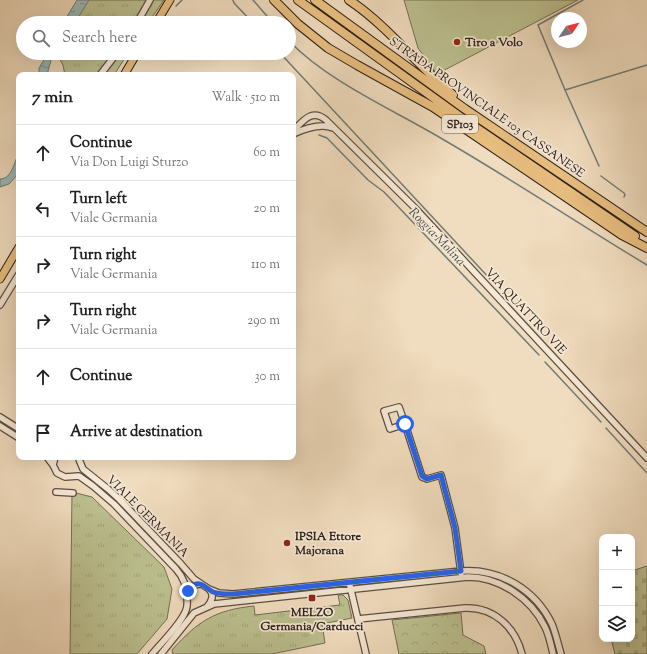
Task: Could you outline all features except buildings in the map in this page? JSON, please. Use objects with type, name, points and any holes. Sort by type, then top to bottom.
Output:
[{"type":"highway","name":"SP103","points":[[274,0],[290,16]]},
{"type":"highway","name":"STRADA PROVINCIALE 103 CASSANESE","points":[[298,0],[459,116],[647,245]]},
{"type":"highway","name":"STRADA PROVINCIALE 103 CASSANESE","points":[[315,0],[465,109],[647,232]]},
{"type":"highway","name":"SP103","points":[[349,0],[384,29],[455,97],[572,181]]},
{"type":"highway","name":"SP103","points":[[296,22],[328,48],[357,66],[439,110],[622,235],[647,248]]},
{"type":"main road","points":[[160,16],[170,0]]},
{"type":"main road","points":[[126,72],[133,60]]},
{"type":"main road","points":[[0,274],[16,250]]},
{"type":"main road","points":[[0,279],[16,251]]},
{"type":"street","points":[[141,16],[150,0]]},
{"type":"street","points":[[102,72],[112,60]]},
{"type":"street","name":"VIA QUATTRO VIE","points":[[296,128],[307,118],[316,114],[322,116],[415,208],[647,458]]},
{"type":"street","points":[[296,133],[323,126],[336,130]]},
{"type":"street","points":[[0,305],[16,279]]},
{"type":"street","points":[[0,417],[16,426]]},
{"type":"street","points":[[405,424],[420,474],[423,478],[441,475],[455,528],[461,578]]},
{"type":"street","points":[[0,426],[16,436]]},
{"type":"street","points":[[49,460],[53,465]]},
{"type":"street","points":[[53,465],[54,460]]},
{"type":"street","points":[[70,477],[78,471],[79,460]]},
{"type":"street","name":"VIALE GERMANIA","points":[[79,460],[83,469],[111,492],[183,566],[192,578],[202,585]]},
{"type":"street","name":"VIALE GERMANIA","points":[[53,465],[55,471],[59,475],[64,477],[78,476],[104,495],[180,574],[185,583],[187,598]]},
{"type":"street","points":[[56,492],[73,493]]},
{"type":"street","points":[[152,654],[175,628],[184,614],[187,608],[189,590],[193,586],[202,585],[219,593],[233,594],[461,571],[480,571],[497,575],[513,582],[527,591],[540,604],[550,620],[555,631],[561,654]]},
{"type":"street","points":[[187,598],[193,608],[204,608],[225,602],[461,578],[477,578],[490,580],[507,588],[524,600],[536,612],[544,625],[553,654]]},
{"type":"street","points":[[349,582],[366,654]]},
{"type":"street","points":[[161,654],[191,616],[210,604],[212,594],[209,589]]},
{"type":"street","points":[[358,619],[478,608],[495,615],[506,623],[516,637],[522,654]]},
{"type":"green space","points":[[87,0],[164,0],[153,16],[78,16]]},
{"type":"green space","name":"Tiro a Volo","points":[[404,0],[578,0],[555,12],[551,12],[551,14],[437,74],[418,48]]},
{"type":"green space","points":[[60,60],[124,60],[116,72],[64,72]]},
{"type":"green space","points":[[72,492],[92,497],[164,567],[172,589],[167,619],[137,654],[70,654]]},
{"type":"green space","points":[[647,566],[647,654],[615,654],[612,642],[635,642],[635,570]]},
{"type":"green space","points":[[338,595],[343,595],[348,600],[352,618],[322,624],[325,643],[272,654],[173,654],[172,650],[190,631],[208,619],[228,610],[254,606],[255,615],[340,605]]},
{"type":"green space","points":[[461,613],[463,635],[484,646],[486,654],[399,654],[392,620]]},
{"type":"water","points":[[77,0],[89,0],[79,16],[67,16]]},
{"type":"water","points":[[44,60],[51,60],[48,72],[39,72],[39,68]]},
{"type":"water","points":[[16,160],[16,176],[9,184],[0,187],[0,179],[7,176]]},
{"type":"waterway","points":[[176,6],[182,0]]},
{"type":"waterway","points":[[233,0],[246,16]]},
{"type":"waterway","points":[[253,0],[267,16]]},
{"type":"waterway","points":[[583,0],[538,25],[599,166]]},
{"type":"waterway","points":[[296,48],[323,70],[343,83],[470,155],[647,265]]},
{"type":"waterway","points":[[287,60],[491,280]]},
{"type":"waterway","points":[[565,90],[647,65]]},
{"type":"waterway","name":"Roggia Molina","points":[[319,135],[327,138],[368,180],[384,192],[539,355]]},
{"type":"waterway","points":[[601,176],[624,193],[624,197]]},
{"type":"waterway","name":"Roggia Molina","points":[[545,362],[601,422]]},
{"type":"waterway","name":"Roggia Molina","points":[[606,428],[647,473]]},
{"type":"place","name":"Tiro a Volo","points":[[457,42]]},
{"type":"place","name":"IPSIA Ettore Majorana","points":[[287,543]]},
{"type":"place","name":"MELZO Germania/Carducci","points":[[312,598]]},
{"type":"route","points":[[188,591],[193,586],[201,584],[214,592],[233,594],[461,571],[455,528],[441,475],[427,479],[423,478],[420,474],[405,424]]}]
